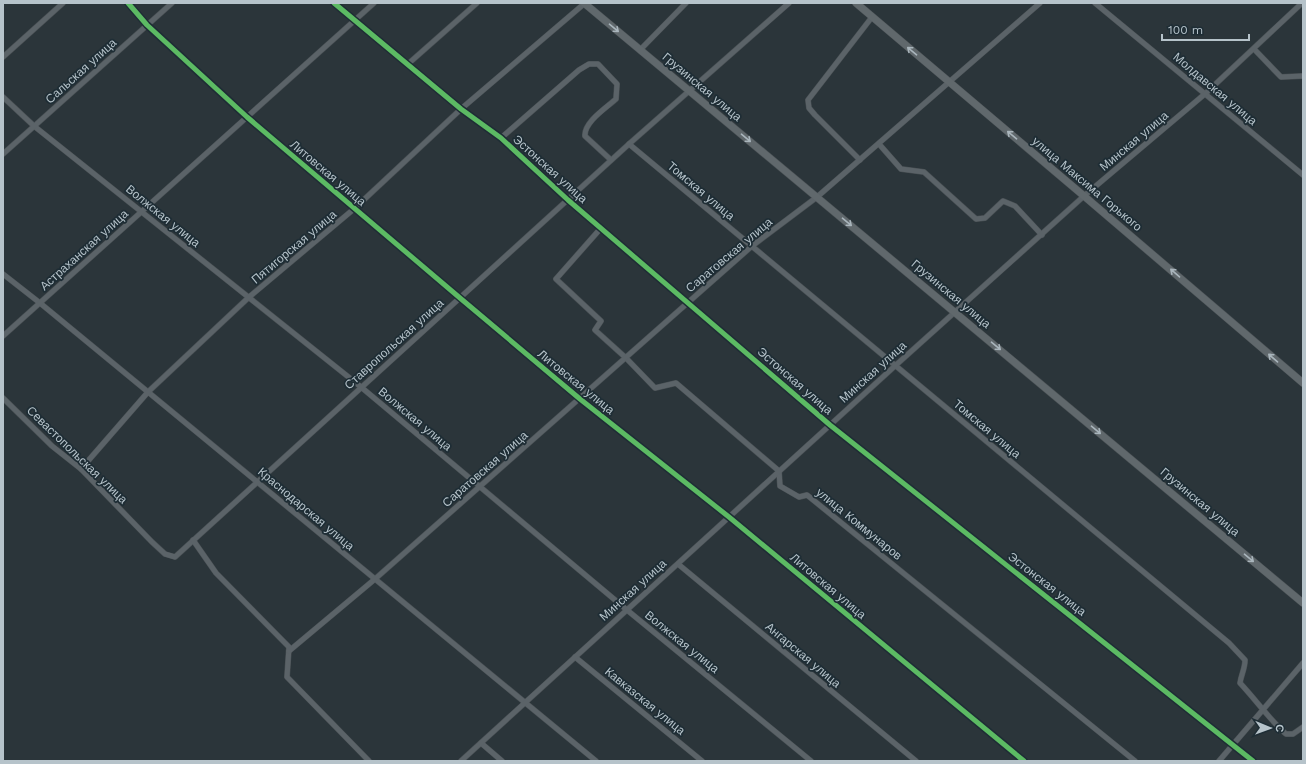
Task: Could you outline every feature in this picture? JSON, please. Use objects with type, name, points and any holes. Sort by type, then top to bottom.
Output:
[{"type":"main road","name":"Грузинская улица","points":[[584,3],[1303,603]]},
{"type":"main road","name":"улица Максима Горького","points":[[856,3],[1303,383]]},
{"type":"street","points":[[3,57],[63,3]]},
{"type":"street","name":"Литовская улица","points":[[128,3],[147,25],[247,117],[460,298],[580,399],[729,517],[1024,761]]},
{"type":"street","name":"Сальская улица","points":[[3,154],[172,3]]},
{"type":"street","name":"Эстонская улица","points":[[334,3],[461,109],[501,138],[568,200],[689,302],[830,425],[1253,761]]},
{"type":"street","name":"Астраханская улица","points":[[3,336],[374,3]]},
{"type":"street","points":[[408,64],[477,3]]},
{"type":"street","name":"Пятигорская улица","points":[[81,469],[148,392],[248,298],[355,208],[461,109],[584,3]]},
{"type":"street","points":[[640,50],[686,3]]},
{"type":"street","name":"Ставропольская улица","points":[[174,557],[611,160],[789,3]]},
{"type":"street","name":"Саратовская улица","points":[[288,651],[375,579],[752,246],[817,197],[1040,3]]},
{"type":"street","name":"Молдавская улица","points":[[1095,3],[1303,175]]},
{"type":"street","name":"Минская улица","points":[[461,761],[1084,196],[1206,94],[1302,3]]},
{"type":"street","points":[[860,160],[814,115],[809,108],[808,100],[872,17]]},
{"type":"street","points":[[1254,49],[1281,77],[1303,76]]},
{"type":"street","points":[[501,138],[579,70],[589,64],[598,64],[617,84],[616,98],[589,123],[585,131],[586,136],[611,160]]},
{"type":"street","name":"Волжская улица","points":[[3,97],[34,126],[361,387],[627,610],[811,761]]},
{"type":"street","name":"Томская улица","points":[[629,144],[1239,652],[1245,660],[1245,667],[1240,683],[1264,709],[1273,723],[1286,734],[1293,734],[1303,727]]},
{"type":"street","points":[[879,144],[901,169],[924,172],[976,219],[985,218],[1003,201],[1015,206],[1042,235]]},
{"type":"street","points":[[601,228],[556,279],[601,321],[595,330],[626,358],[655,388],[676,383],[779,471]]},
{"type":"street","name":"Краснодарская улица","points":[[3,274],[596,761]]},
{"type":"street","name":"Севастопольская улица","points":[[3,398],[52,446],[81,469],[152,542],[165,554],[174,557]]},
{"type":"street","name":"улица Коммунаров","points":[[779,471],[780,486],[799,497],[807,495],[1135,761]]},
{"type":"street","points":[[193,540],[216,573],[289,647],[287,677],[369,761]]},
{"type":"street","name":"Ангарская улица","points":[[678,564],[916,761]]},
{"type":"street","name":"Кавказская улица","points":[[575,658],[702,761]]},
{"type":"street","points":[[1219,761],[1303,663]]},
{"type":"street","points":[[481,743],[502,761]]},
{"type":"cycle path","points":[[128,3],[147,25],[247,117],[460,298],[580,399],[729,517],[1024,761]]},
{"type":"cycle path","points":[[334,3],[461,109],[501,138],[568,200],[830,425],[1253,761]]}]
